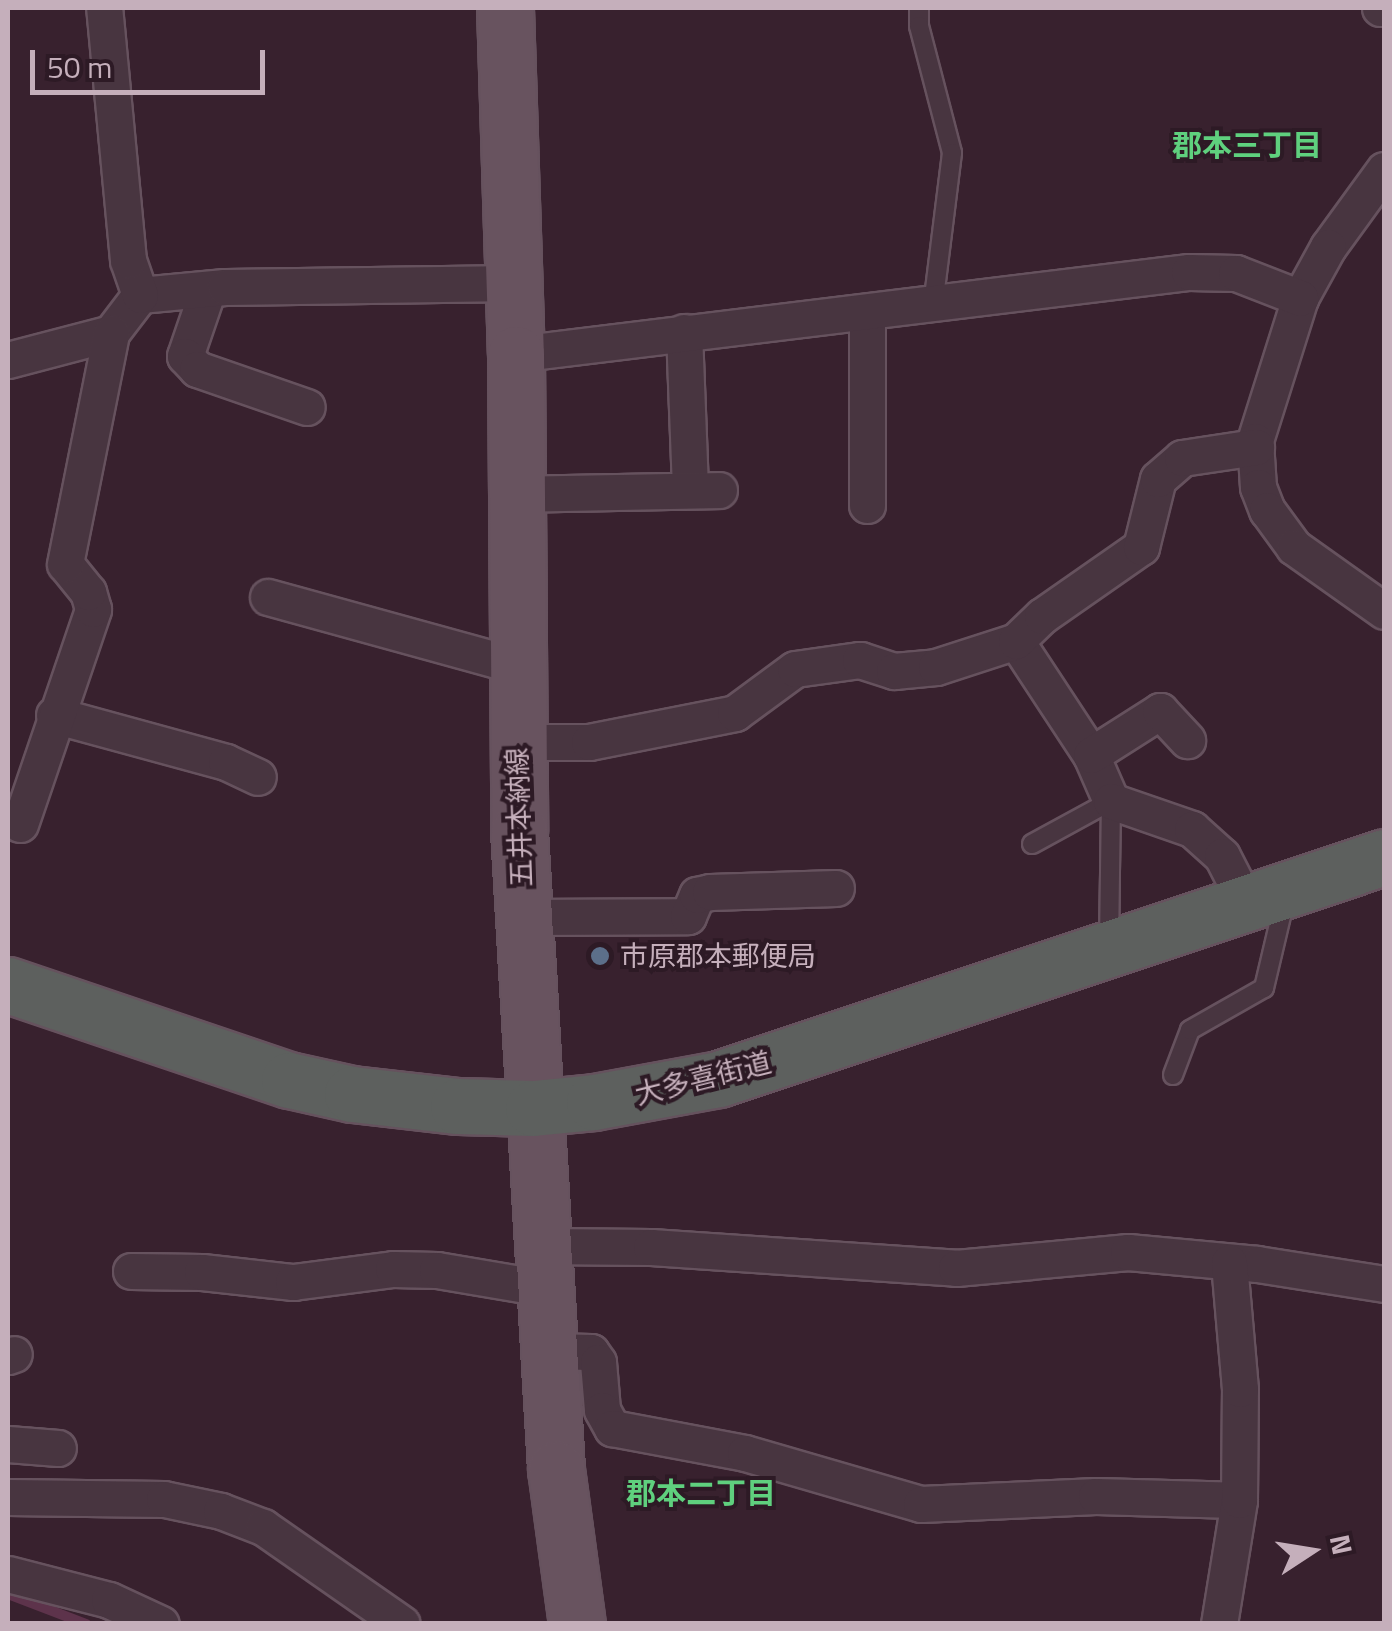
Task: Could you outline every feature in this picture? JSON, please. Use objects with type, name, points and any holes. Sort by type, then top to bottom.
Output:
[{"type":"highway","name":"大多喜街道","points":[[8,985],[290,1080],[416,1102],[533,1108],[594,1102],[719,1079],[1384,858]]},
{"type":"main road","name":"五井本納線","points":[[506,8],[515,283],[515,665],[523,916],[547,1351],[556,1469],[577,1624]]},
{"type":"street","points":[[104,8],[128,260],[140,296]]},
{"type":"street","points":[[1384,170],[1328,248],[1300,298],[1274,370],[1256,448],[1258,487],[1267,510],[1294,548],[1384,611]]},
{"type":"street","points":[[516,354],[1189,272],[1236,273],[1300,298]]},
{"type":"street","points":[[20,824],[93,609],[88,592],[64,564],[111,333],[140,296],[208,289],[515,283]]},
{"type":"street","points":[[208,289],[185,356],[197,369],[308,407]]},
{"type":"street","points":[[866,312],[867,504]]},
{"type":"street","points":[[515,494],[705,490],[684,332]]},
{"type":"street","points":[[8,360],[111,333]]},
{"type":"street","points":[[516,742],[588,742],[735,713],[795,669],[860,660],[894,670],[936,667],[1016,641],[1042,616],[1141,547],[1158,478],[1182,458],[1256,448]]},
{"type":"street","points":[[268,597],[515,665]]},
{"type":"street","points":[[1016,641],[1091,755],[1111,801],[1192,829],[1266,896]]},
{"type":"street","points":[[1091,755],[1160,711],[1186,740]]},
{"type":"street","points":[[54,715],[226,762],[258,777]]},
{"type":"street","points":[[523,916],[688,916],[697,895],[710,892],[836,888]]},
{"type":"street","points":[[131,1271],[202,1272],[292,1282],[393,1270],[542,1267],[652,1247],[956,1268],[1128,1252],[1384,1284]]},
{"type":"street","points":[[1219,1624],[1239,1500],[1240,1389],[1229,1262]]},
{"type":"street","points":[[547,1351],[591,1352],[598,1362],[602,1410],[612,1428],[745,1453],[921,1504],[1096,1496],[1239,1500]]},
{"type":"street","points":[[8,1444],[58,1448]]},
{"type":"street","points":[[8,1497],[164,1498],[222,1511],[264,1527],[402,1624]]},
{"type":"street","points":[[8,1574],[109,1600],[161,1624]]},
{"type":"lane","points":[[918,8],[919,26],[952,152],[933,306]]},
{"type":"lane","points":[[1032,844],[1111,801],[1108,949]]},
{"type":"lane","points":[[1173,1075],[1190,1030],[1264,988],[1266,896]]},
{"type":"waterway","points":[[8,1594],[86,1624]]},
{"type":"place","name":"市原郡本郵便局","points":[[600,956]]},
{"type":"district","name":"郡本三丁目","points":[[1247,145]]},
{"type":"district","name":"郡本二丁目","points":[[701,1493]]}]
